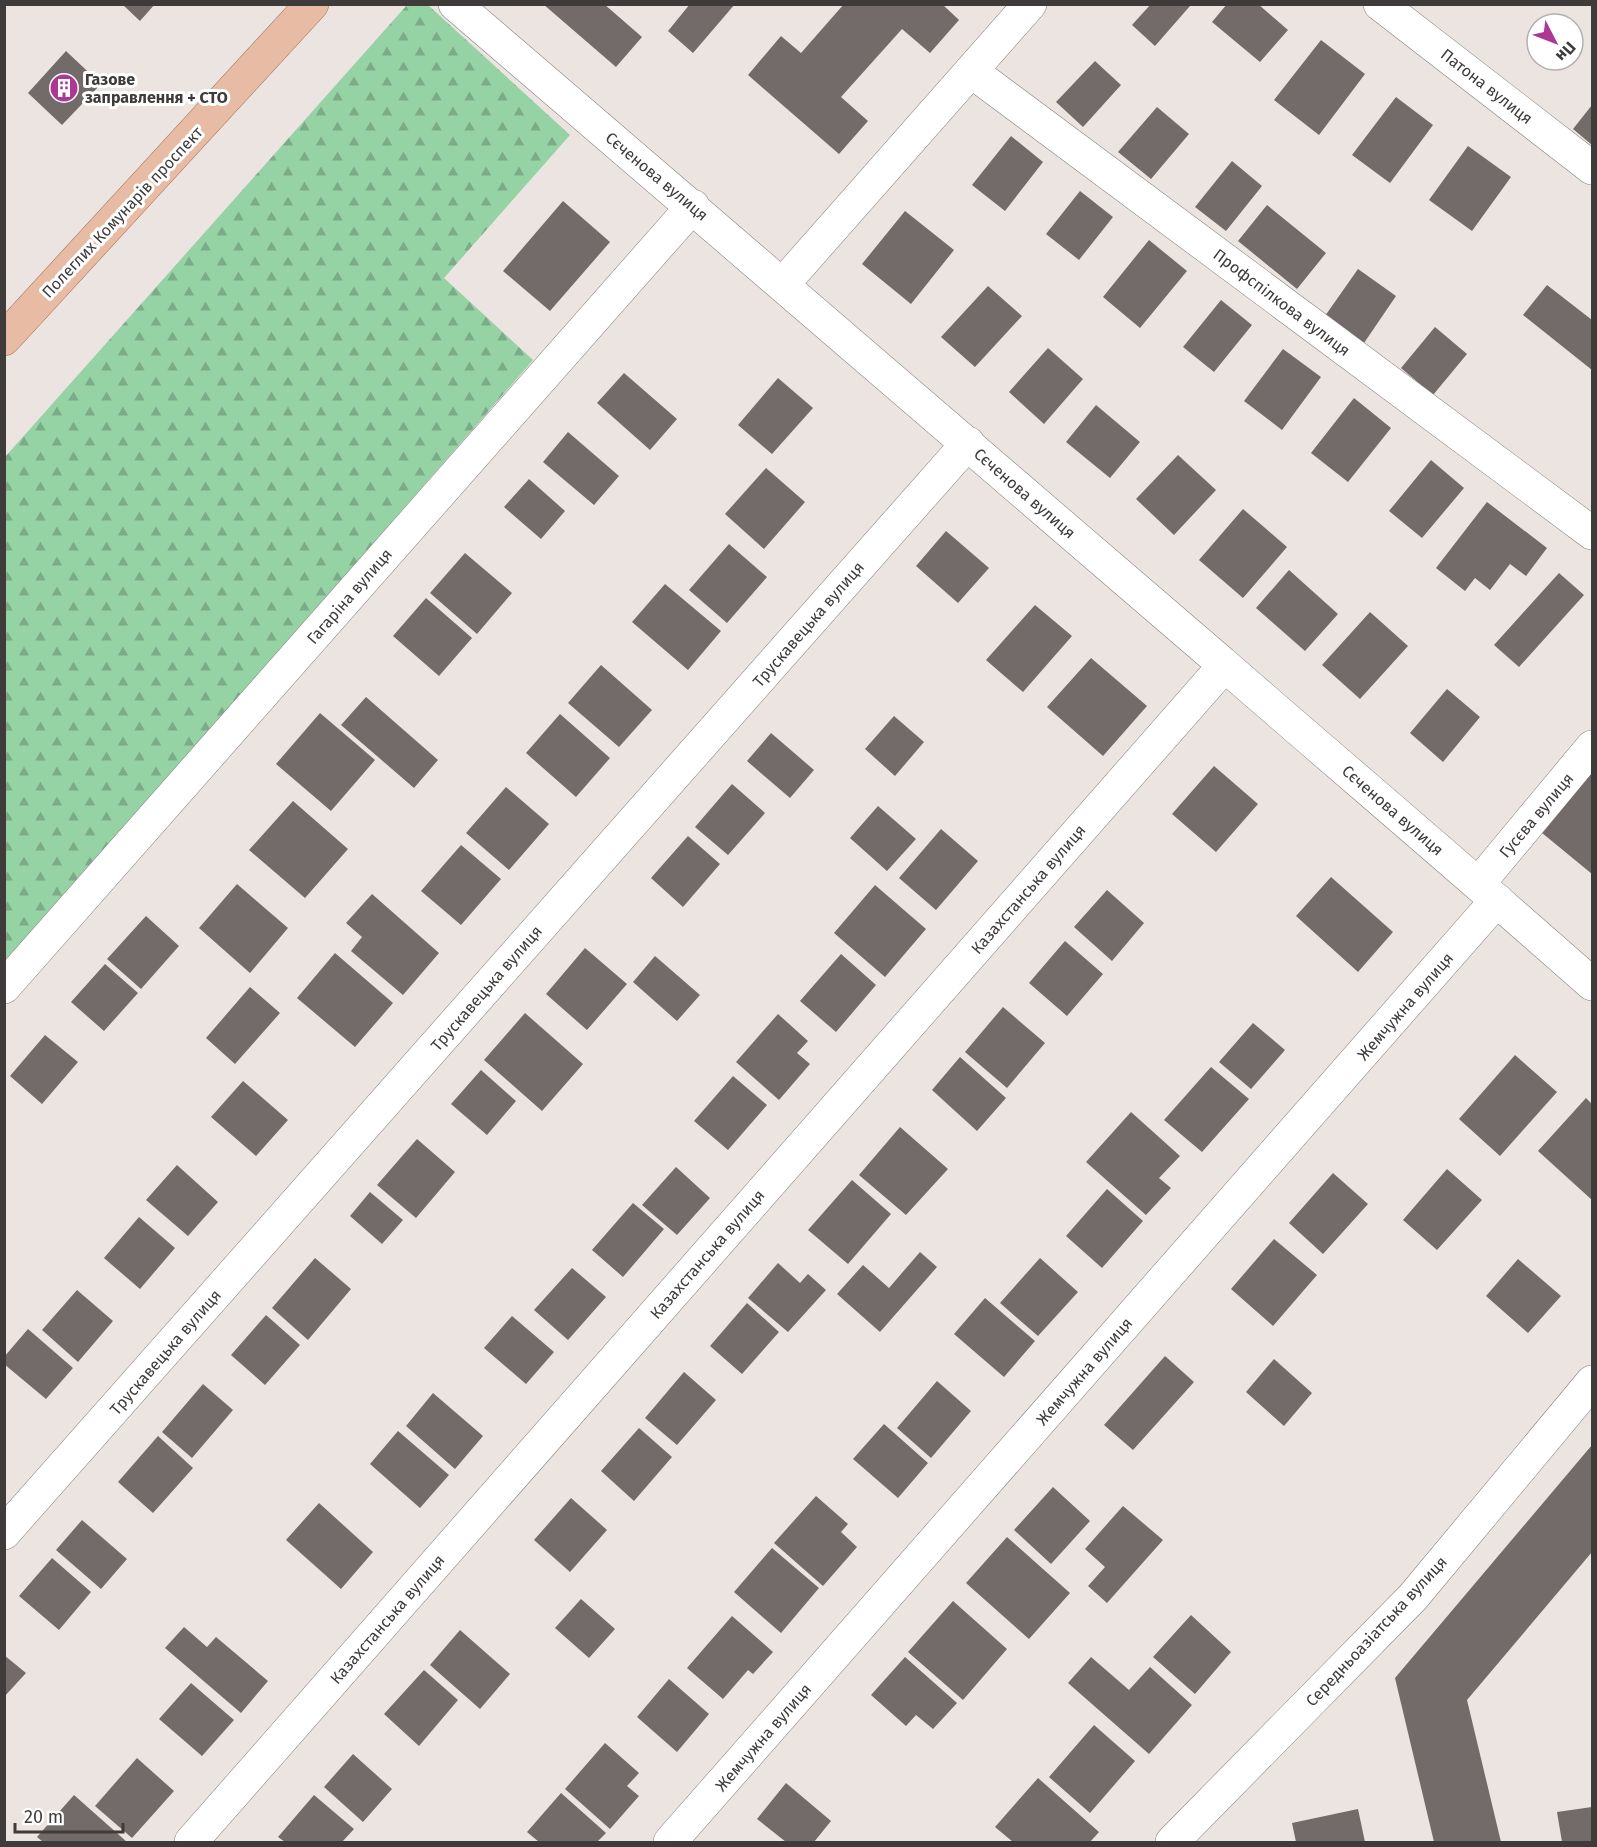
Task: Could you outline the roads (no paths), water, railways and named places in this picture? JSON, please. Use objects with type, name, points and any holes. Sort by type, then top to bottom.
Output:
[{"type":"main road","name":"Полеглих Комунарів проспект","points":[[4,339],[312,4]]},
{"type":"street","name":"Сєченова вулиця","points":[[456,4],[1593,984]]},
{"type":"street","points":[[783,284],[1030,4]]},
{"type":"street","name":"Патона вулиця","points":[[1380,4],[1593,168]]},
{"type":"street","name":"Профспілкова вулиця","points":[[971,71],[1593,533]]},
{"type":"street","name":"Гагаріна вулиця","points":[[4,987],[693,206]]},
{"type":"street","name":"Трускавецька вулиця","points":[[4,1533],[968,443]]},
{"type":"street","name":"Казахстанська вулиця","points":[[191,1842],[1224,666]]},
{"type":"street","name":"Гусєва вулиця","points":[[1488,892],[1593,747]]},
{"type":"street","name":"Жемчужна вулиця","points":[[670,1842],[1488,892]]},
{"type":"street","name":"Середньоазіатська вулиця","points":[[1172,1842],[1413,1597],[1593,1383]]},
{"type":"place","name":"Газове заправлення + СТО","points":[[64,88]]}]
